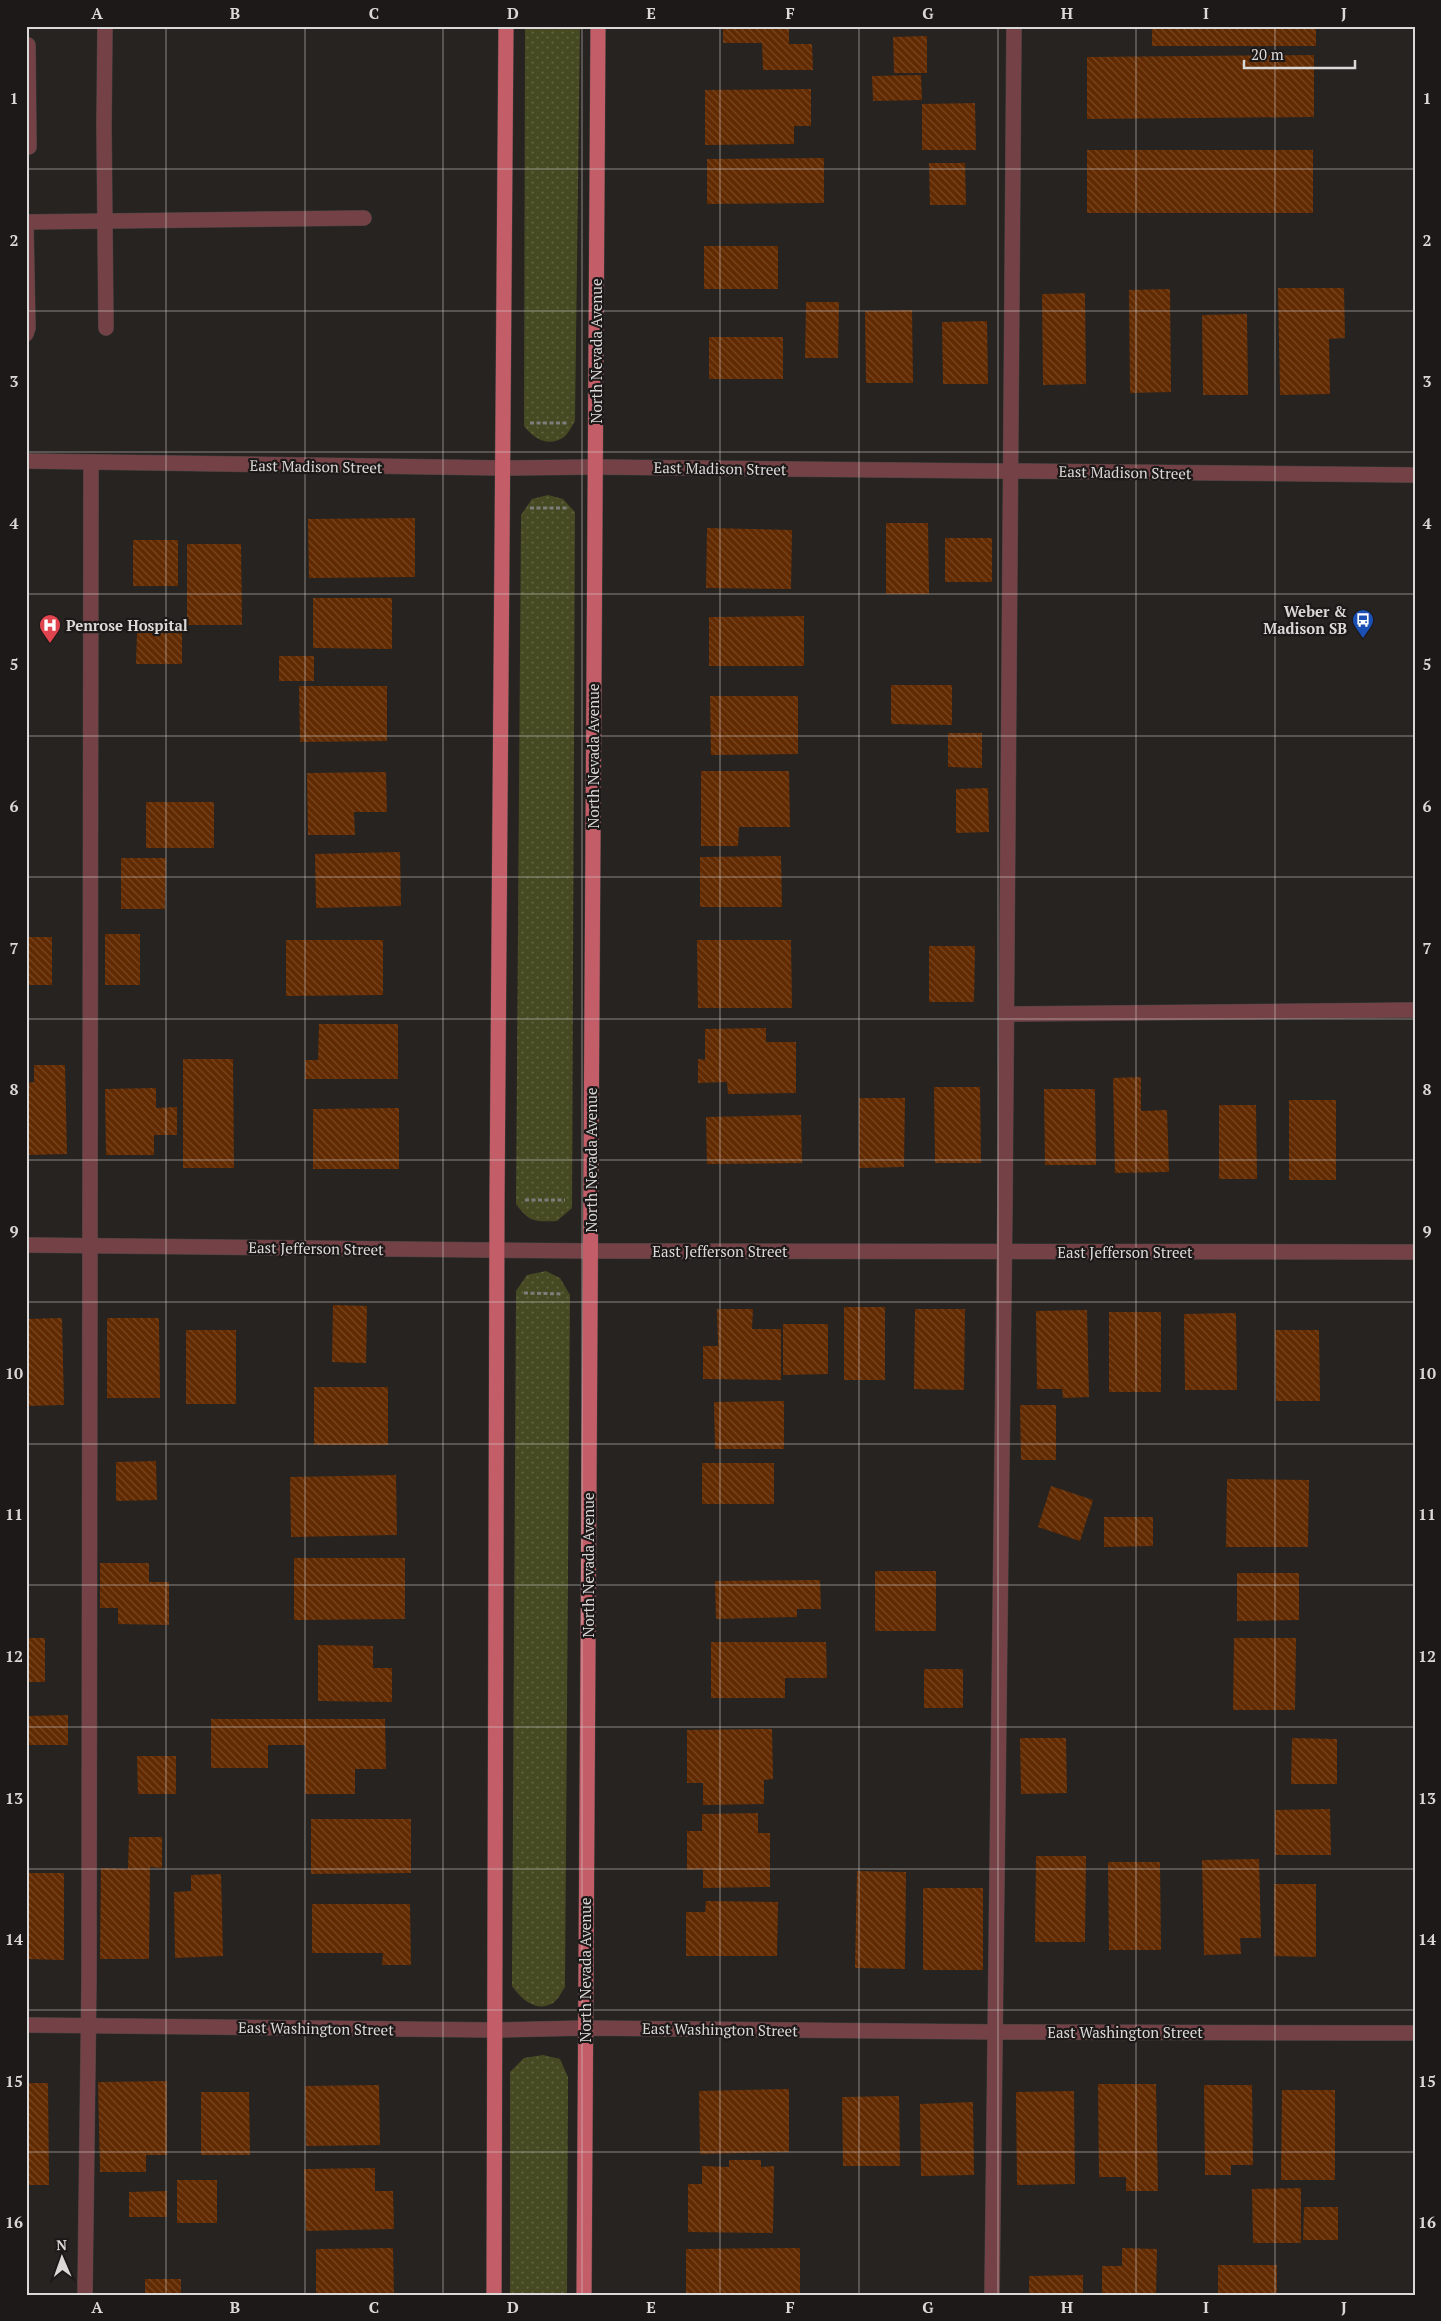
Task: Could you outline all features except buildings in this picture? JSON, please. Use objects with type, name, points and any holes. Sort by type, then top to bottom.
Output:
[{"type":"main road","points":[[494,2295],[496,1250],[506,26]]},
{"type":"main road","name":"North Nevada Avenue","points":[[584,2295],[598,26]]},
{"type":"street","points":[[105,26],[106,328]]},
{"type":"street","points":[[992,2295],[997,2032],[1007,1014],[1014,26]]},
{"type":"street","points":[[28,45],[29,147]]},
{"type":"street","points":[[26,334],[28,328],[26,223],[364,218]]},
{"type":"street","name":"East Madison Street","points":[[26,462],[502,468],[595,467],[1415,475]]},
{"type":"street","points":[[86,2295],[89,2026],[91,464]]},
{"type":"street","points":[[1007,1014],[1415,1010]]},
{"type":"street","name":"East Jefferson Street","points":[[26,1245],[590,1251],[1415,1252]]},
{"type":"street","name":"East Washington Street","points":[[26,2025],[495,2030],[585,2028],[997,2032],[1415,2033]]},
{"type":"path","points":[[530,423],[574,423]]},
{"type":"path","points":[[529,508],[573,508]]},
{"type":"path","points":[[525,1200],[568,1200]]},
{"type":"path","points":[[524,1293],[569,1294]]},
{"type":"green space","points":[[525,26],[580,26],[575,421],[565,436],[552,442],[536,438],[524,426]]},
{"type":"green space","points":[[548,495],[563,499],[575,512],[572,1208],[557,1221],[538,1221],[529,1218],[516,1204],[521,515],[532,499]]},
{"type":"green space","points":[[546,1271],[560,1278],[570,1295],[565,1987],[555,2002],[547,2006],[541,2006],[524,2000],[512,1986],[516,1291],[527,1275]]},
{"type":"green space","points":[[543,2055],[560,2059],[568,2077],[567,2295],[510,2295],[510,2072],[524,2058]]},
{"type":"place","name":"Weber & Madison SB","points":[[1363,639]]},
{"type":"place","name":"Penrose Hospital","points":[[50,644]]}]
